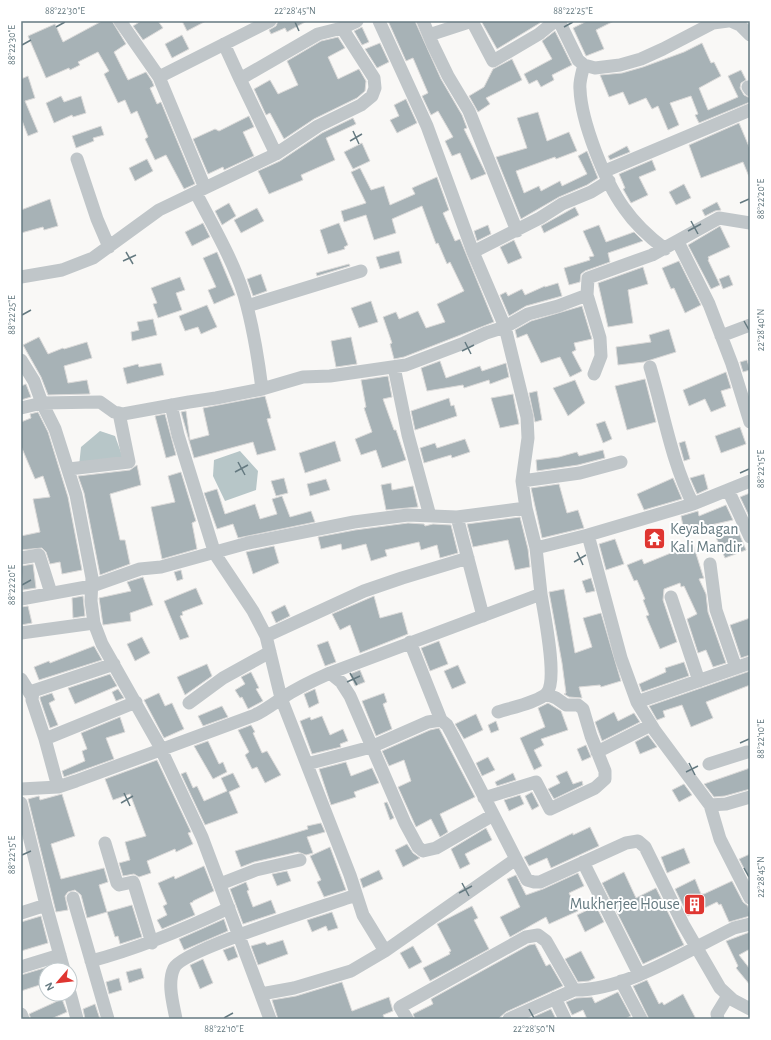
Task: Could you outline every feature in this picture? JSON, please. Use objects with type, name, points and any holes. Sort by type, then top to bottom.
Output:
[{"type":"street","points":[[120,21],[159,77],[191,157],[201,190],[230,259],[247,306],[254,334],[262,389]]},
{"type":"street","points":[[159,77],[270,21]]},
{"type":"street","points":[[240,79],[318,34],[342,28],[357,21]]},
{"type":"street","points":[[379,21],[427,126],[473,252],[505,327],[527,417],[528,438],[522,481],[526,508],[536,548],[549,646],[552,684],[546,694],[536,700],[498,712]]},
{"type":"street","points":[[423,21],[448,76],[469,111],[516,231]]},
{"type":"street","points":[[429,35],[472,21],[493,61],[539,34],[555,21]]},
{"type":"street","points":[[559,21],[572,49],[584,65],[594,68],[620,65],[641,59],[663,49],[712,22],[729,21],[740,25],[750,34]]},
{"type":"street","points":[[21,277],[62,270],[93,258],[159,210],[276,154],[318,126],[361,105],[372,96],[375,88],[374,78],[342,28]]},
{"type":"street","points":[[224,44],[276,154]]},
{"type":"street","points":[[584,65],[580,89],[585,123],[607,176],[623,208],[647,236],[665,249]]},
{"type":"street","points":[[473,252],[516,231],[562,204],[591,192],[607,176],[750,110]]},
{"type":"street","points":[[77,158],[97,219],[109,247]]},
{"type":"street","points":[[594,374],[601,356],[600,338],[587,295],[588,278],[652,255],[719,218],[750,223]]},
{"type":"street","points":[[678,242],[709,304],[750,422]]},
{"type":"street","points":[[247,306],[361,271]]},
{"type":"street","points":[[21,408],[42,402],[100,402],[114,412],[123,414],[262,389],[303,378],[330,376],[406,365],[486,333],[505,327],[528,314],[558,306],[587,295]]},
{"type":"street","points":[[721,336],[750,325]]},
{"type":"street","points":[[21,360],[34,381],[55,429],[76,494],[92,578],[91,601],[94,623],[102,644],[136,702],[162,751],[202,837],[270,1019]]},
{"type":"street","points":[[394,367],[408,435],[430,516]]},
{"type":"street","points":[[650,367],[675,460],[683,485],[692,504]]},
{"type":"street","points":[[171,405],[178,435],[215,554],[253,611],[266,636],[281,698],[350,874],[363,915],[385,951]]},
{"type":"street","points":[[69,469],[129,462],[120,413]]},
{"type":"street","points":[[522,481],[580,473],[621,462]]},
{"type":"street","points":[[536,548],[588,535],[692,504],[750,481]]},
{"type":"street","points":[[728,490],[746,521],[750,537]]},
{"type":"street","points":[[21,599],[92,586],[140,569],[161,567],[215,554],[248,543],[354,522],[394,516],[457,517],[526,508]]},
{"type":"street","points":[[457,517],[483,616]]},
{"type":"street","points":[[588,535],[621,658],[637,702],[651,726],[710,805],[720,839],[750,898]]},
{"type":"street","points":[[21,558],[39,555],[52,593]]},
{"type":"street","points":[[266,636],[364,591],[468,558]]},
{"type":"street","points":[[710,564],[716,610],[736,668]]},
{"type":"street","points":[[21,790],[58,787],[162,751],[270,708],[281,698],[330,672],[541,594]]},
{"type":"street","points":[[671,597],[699,682]]},
{"type":"street","points":[[21,633],[94,623]]},
{"type":"street","points":[[410,642],[441,720],[453,736],[527,880],[540,882],[626,843],[638,840],[645,847],[696,948],[720,988],[728,996],[750,1009]]},
{"type":"street","points":[[189,703],[223,678],[270,652]]},
{"type":"street","points":[[637,702],[699,682],[750,663]]},
{"type":"street","points":[[31,695],[37,689],[114,664]]},
{"type":"street","points":[[330,672],[341,682],[350,696],[405,823],[418,846],[423,851],[436,848],[493,815]]},
{"type":"street","points":[[21,679],[31,695],[58,787]]},
{"type":"street","points":[[484,798],[536,782],[550,809],[602,784],[605,779],[605,771],[581,706],[566,705],[556,698],[546,694]]},
{"type":"street","points":[[45,739],[136,702]]},
{"type":"street","points":[[307,764],[371,747],[428,722],[441,720]]},
{"type":"street","points":[[597,752],[651,726]]},
{"type":"street","points":[[709,764],[749,754]]},
{"type":"street","points":[[710,805],[726,804],[750,797]]},
{"type":"street","points":[[21,803],[62,962]]},
{"type":"street","points":[[105,842],[117,883],[119,885],[133,882],[134,884],[152,943]]},
{"type":"street","points":[[261,994],[294,988],[333,978],[351,971],[385,951],[516,859]]},
{"type":"street","points":[[220,884],[256,870],[300,860]]},
{"type":"street","points":[[583,862],[639,974]]},
{"type":"street","points":[[176,1019],[171,980],[175,966],[185,958],[239,936],[356,895]]},
{"type":"street","points":[[73,898],[108,1019]]},
{"type":"street","points":[[21,913],[46,905]]},
{"type":"street","points":[[91,961],[128,952],[152,943],[229,908]]},
{"type":"street","points":[[510,1019],[574,990],[601,988],[639,974],[696,948],[734,928],[750,924]]},
{"type":"street","points":[[407,1019],[400,1007],[526,936],[538,935],[546,941],[574,990]]},
{"type":"street","points":[[21,967],[60,955]]},
{"type":"street","points":[[621,981],[641,1019]]},
{"type":"street","points":[[718,1019],[717,1014],[728,996]]},
{"type":"street","points":[[555,998],[565,1019]]},
{"type":"street","points":[[72,1002],[77,1019]]},
{"type":"street","points":[[21,1014],[23,1019]]},
{"type":"shaded area","points":[[100,431],[115,436],[123,458],[79,466],[81,447]]},
{"type":"shaded area","points":[[240,451],[258,471],[256,490],[225,501],[213,476],[214,460]]},
{"type":"building","points":[[102,21],[112,21],[126,44],[114,52],[128,80],[146,72],[152,81],[154,86],[150,88],[157,104],[161,102],[195,184],[184,189],[166,155],[155,160],[145,139],[148,137],[137,111],[131,114],[125,100],[118,103],[104,74],[109,71],[98,52],[78,62],[80,65],[70,70],[69,68],[46,78],[28,36],[55,24],[63,42]]},
{"type":"building","points":[[141,21],[158,21],[163,28],[143,40],[133,26]]},
{"type":"building","points":[[182,21],[206,21],[187,31]]},
{"type":"building","points":[[278,21],[307,21],[287,32],[285,28],[271,34],[269,30],[276,26]]},
{"type":"building","points":[[388,21],[415,21],[441,79],[462,115],[467,128],[464,129],[486,174],[471,180],[460,153],[452,156],[445,141],[453,137],[438,111],[431,115],[422,96],[428,93],[413,58],[406,61]]},
{"type":"building","points":[[481,21],[539,21],[540,23],[497,49]]},
{"type":"building","points":[[587,21],[614,21],[596,30],[604,49],[586,56],[573,28]]},
{"type":"building","points":[[362,27],[369,42],[362,45],[354,31]]},
{"type":"building","points":[[555,31],[572,65],[552,75],[554,80],[541,87],[537,80],[529,84],[524,74],[552,59],[542,41]]},
{"type":"building","points":[[182,35],[189,49],[172,58],[165,44]]},
{"type":"building","points":[[338,37],[345,48],[328,57],[338,79],[359,69],[366,81],[365,91],[357,98],[314,119],[284,139],[270,113],[266,115],[254,89],[270,80],[278,94],[298,85],[287,61],[321,41]]},
{"type":"building","points":[[380,43],[389,62],[377,68],[365,49]]},
{"type":"building","points":[[702,43],[711,63],[714,62],[721,76],[699,88],[708,110],[738,97],[728,76],[741,70],[746,80],[741,83],[740,88],[744,95],[750,98],[750,102],[699,123],[695,115],[698,114],[691,96],[670,103],[679,125],[668,130],[658,106],[652,109],[646,98],[629,105],[623,92],[609,97],[600,75],[622,73],[643,67],[684,52]]},
{"type":"building","points":[[512,59],[522,80],[486,98],[490,104],[478,112],[469,96],[484,87],[493,69]]},
{"type":"building","points":[[28,76],[35,98],[25,101],[38,132],[28,136],[21,118],[21,79]]},
{"type":"building","points":[[61,96],[64,102],[81,96],[86,113],[73,117],[72,115],[54,123],[46,103]]},
{"type":"building","points":[[406,99],[417,123],[397,133],[390,120],[399,116],[394,105]]},
{"type":"building","points":[[538,112],[547,141],[569,132],[577,151],[516,171],[524,193],[539,186],[541,191],[560,181],[562,186],[587,174],[578,156],[587,151],[598,178],[587,185],[559,197],[521,219],[496,157],[527,148],[517,118]]},
{"type":"building","points":[[249,116],[254,127],[243,132],[254,156],[224,170],[223,167],[208,174],[193,139],[215,129],[219,131]]},
{"type":"building","points":[[353,118],[356,124],[326,138],[335,160],[301,175],[303,180],[269,194],[258,171],[280,161],[322,133]]},
{"type":"building","points":[[739,123],[750,149],[750,179],[743,162],[701,178],[689,145]]},
{"type":"building","points":[[101,126],[104,135],[93,138],[94,141],[76,148],[72,136]]},
{"type":"building","points":[[362,143],[370,161],[353,169],[344,152]]},
{"type":"building","points":[[627,146],[630,152],[610,160],[608,156]]},
{"type":"building","points":[[147,159],[153,171],[135,181],[129,168]]},
{"type":"building","points":[[652,160],[656,170],[639,177],[648,195],[631,203],[623,189],[625,188],[619,174]]},
{"type":"building","points":[[360,168],[371,190],[384,186],[390,205],[415,194],[412,188],[437,177],[449,210],[443,213],[455,241],[460,239],[494,322],[404,357],[394,359],[390,344],[392,343],[383,317],[396,312],[399,319],[418,311],[426,328],[445,322],[437,304],[464,291],[450,262],[447,264],[438,243],[436,244],[422,206],[392,219],[396,233],[374,240],[366,215],[344,222],[341,211],[366,203],[351,172]]},
{"type":"building","points":[[684,184],[691,198],[676,205],[669,192]]},
{"type":"building","points":[[50,199],[58,226],[44,230],[43,227],[21,233],[21,210]]},
{"type":"building","points":[[717,202],[721,210],[705,216],[702,210]]},
{"type":"building","points":[[229,203],[236,216],[222,225],[215,211]]},
{"type":"building","points":[[575,207],[579,215],[544,233],[541,226]]},
{"type":"building","points":[[257,208],[264,221],[241,233],[234,220]]},
{"type":"building","points":[[203,223],[210,237],[192,246],[185,232]]},
{"type":"building","points":[[339,223],[348,245],[344,247],[345,249],[328,254],[320,230]]},
{"type":"building","points":[[488,225],[491,234],[477,241],[474,231]]},
{"type":"building","points":[[599,225],[606,242],[634,232],[643,241],[608,253],[610,262],[585,271],[581,274],[580,282],[569,285],[564,268],[590,260],[589,257],[594,256],[583,231]]},
{"type":"building","points":[[720,226],[730,247],[708,257],[720,285],[711,289],[688,245]]},
{"type":"building","points":[[514,240],[522,258],[508,264],[500,247]]},
{"type":"building","points":[[399,251],[402,263],[380,269],[376,257]]},
{"type":"building","points":[[217,252],[235,295],[214,304],[208,290],[216,287],[203,258]]},
{"type":"building","points":[[679,261],[701,305],[685,313],[674,288],[671,289],[662,268]]},
{"type":"building","points":[[349,264],[350,266],[317,276],[316,273]]},
{"type":"building","points":[[643,267],[648,284],[628,290],[633,323],[608,327],[598,283]]},
{"type":"building","points":[[261,274],[267,291],[253,296],[247,279]]},
{"type":"building","points":[[729,275],[733,285],[723,289],[719,279]]},
{"type":"building","points":[[180,277],[185,290],[176,293],[182,310],[158,318],[153,304],[157,303],[151,288]]},
{"type":"building","points":[[558,283],[562,296],[526,306],[509,316],[500,295],[506,292],[508,296],[522,289],[525,295],[545,286]]},
{"type":"building","points":[[371,301],[378,322],[359,328],[351,308]]},
{"type":"building","points":[[207,305],[217,327],[201,334],[198,327],[185,331],[179,316]]},
{"type":"building","points":[[582,306],[592,339],[574,343],[576,350],[572,352],[582,371],[570,377],[560,357],[541,363],[527,334],[517,338],[515,330],[531,321]]},
{"type":"building","points":[[153,319],[157,335],[132,341],[131,332],[139,330],[137,322]]},
{"type":"building","points":[[669,329],[676,352],[644,362],[618,365],[616,347],[651,342],[649,335]]},
{"type":"building","points":[[39,337],[48,354],[63,348],[64,349],[87,342],[92,358],[64,366],[68,383],[87,380],[90,394],[48,395],[41,377],[23,345]]},
{"type":"building","points":[[351,337],[357,364],[336,367],[331,341]]},
{"type":"building","points":[[747,360],[750,370],[743,372],[740,362]]},
{"type":"building","points":[[440,361],[446,378],[480,366],[482,371],[506,363],[509,377],[490,384],[489,380],[464,388],[463,385],[427,391],[421,368]]},
{"type":"building","points":[[161,363],[164,375],[127,384],[123,368],[138,364],[139,367]]},
{"type":"building","points":[[726,372],[731,388],[721,391],[726,406],[711,412],[705,399],[689,406],[683,390]]},
{"type":"building","points":[[388,376],[392,397],[383,399],[394,430],[396,430],[406,460],[382,468],[376,450],[361,455],[355,439],[372,432],[364,408],[366,407],[361,380]]},
{"type":"building","points":[[645,379],[656,422],[627,430],[615,386]]},
{"type":"building","points":[[575,380],[585,403],[568,416],[553,388]]},
{"type":"building","points":[[26,384],[31,397],[21,400],[21,386]]},
{"type":"building","points":[[537,391],[542,420],[535,422],[529,393]]},
{"type":"building","points":[[513,394],[519,424],[500,428],[491,398]]},
{"type":"building","points":[[265,396],[271,418],[267,419],[276,450],[257,455],[253,442],[194,458],[181,412],[186,411],[190,440],[209,435],[203,408]]},
{"type":"building","points":[[449,398],[451,406],[454,405],[457,416],[415,430],[411,411]]},
{"type":"building","points":[[38,412],[48,432],[68,497],[82,570],[62,574],[60,562],[50,564],[46,552],[42,548],[21,550],[21,536],[40,532],[33,499],[50,497],[43,476],[35,479],[21,446],[21,422],[31,418],[30,414]]},
{"type":"building","points":[[165,414],[176,455],[166,458],[155,416]]},
{"type":"building","points":[[605,421],[612,439],[603,443],[596,424]]},
{"type":"building","points":[[740,427],[746,444],[721,453],[715,436]]},
{"type":"building","points":[[465,439],[470,452],[452,458],[451,455],[424,463],[420,448],[435,443],[437,448]]},
{"type":"building","points":[[335,441],[341,461],[305,473],[299,453]]},
{"type":"building","points":[[685,441],[690,459],[684,461],[679,443]]},
{"type":"building","points":[[603,450],[605,458],[578,465],[537,471],[536,460],[559,457],[577,452],[579,456]]},
{"type":"building","points":[[137,465],[141,485],[110,494],[120,540],[125,540],[130,564],[100,575],[84,493],[78,476],[130,470]]},
{"type":"building","points":[[181,472],[196,521],[192,523],[197,549],[162,559],[151,507],[175,502],[168,476]]},
{"type":"building","points":[[704,474],[708,489],[697,494],[690,478]]},
{"type":"building","points":[[284,478],[288,493],[276,496],[271,481]]},
{"type":"building","points":[[673,478],[682,499],[644,510],[637,494]]},
{"type":"building","points":[[326,479],[330,490],[310,496],[307,484]]},
{"type":"building","points":[[391,483],[392,490],[413,486],[418,507],[386,510],[381,485]]},
{"type":"building","points":[[559,484],[567,513],[578,510],[584,528],[542,538],[531,488]]},
{"type":"building","points":[[217,489],[225,514],[255,504],[260,519],[277,514],[272,499],[282,496],[290,517],[311,511],[315,522],[238,538],[233,524],[217,529],[204,493]]},
{"type":"building","points":[[750,493],[750,516],[749,516],[740,497]]},
{"type":"building","points":[[726,505],[733,520],[684,531],[681,516],[698,511],[699,516]]},
{"type":"building","points":[[520,517],[528,549],[530,567],[515,570],[508,540],[473,547],[467,524]]},
{"type":"building","points":[[408,523],[424,524],[425,526],[433,524],[451,525],[458,553],[440,558],[437,545],[421,550],[419,542],[385,550],[387,556],[371,561],[366,544],[342,550],[341,544],[321,549],[318,537],[355,530]]},
{"type":"building","points":[[736,526],[746,550],[725,558],[715,535]]},
{"type":"building","points":[[615,539],[624,564],[606,570],[599,544]]},
{"type":"building","points":[[693,544],[704,578],[699,579],[706,594],[708,612],[726,663],[713,667],[706,650],[698,653],[687,619],[697,614],[684,586],[681,587],[680,583],[664,589],[663,600],[677,642],[660,649],[646,616],[649,615],[643,600],[645,599],[637,580],[634,581],[627,565],[642,559],[644,564]]},
{"type":"building","points":[[274,546],[279,563],[253,574],[246,552]]},
{"type":"building","points":[[33,564],[36,588],[23,590],[21,566]]},
{"type":"building","points":[[181,570],[183,579],[177,581],[174,572]]},
{"type":"building","points":[[143,577],[153,605],[130,613],[131,621],[103,625],[99,598],[131,591],[127,582]]},
{"type":"building","points":[[591,578],[595,591],[586,593],[582,581]]},
{"type":"building","points":[[196,588],[203,604],[182,612],[183,615],[180,616],[189,637],[180,640],[164,601]]},
{"type":"building","points":[[564,589],[575,653],[592,647],[583,618],[601,613],[621,681],[601,687],[600,685],[579,687],[582,698],[569,697],[564,694],[566,693],[562,663],[549,592]]},
{"type":"building","points":[[83,596],[85,616],[73,618],[72,598]]},
{"type":"building","points":[[374,596],[380,618],[402,612],[408,634],[360,653],[350,625],[340,630],[332,614]]},
{"type":"building","points":[[285,605],[290,616],[276,623],[271,612]]},
{"type":"building","points":[[28,606],[32,623],[21,625],[21,607]]},
{"type":"building","points":[[750,618],[750,655],[741,658],[730,625]]},
{"type":"building","points":[[142,637],[150,653],[135,661],[127,644]]},
{"type":"building","points":[[328,641],[336,662],[325,666],[317,645]]},
{"type":"building","points":[[439,641],[448,664],[430,671],[421,648]]},
{"type":"building","points":[[94,646],[102,660],[39,680],[34,667],[49,661],[50,663]]},
{"type":"building","points":[[684,662],[689,676],[642,692],[639,684],[666,672],[665,668]]},
{"type":"building","points":[[207,664],[212,676],[185,695],[177,677]]},
{"type":"building","points":[[458,665],[466,683],[452,689],[444,671]]},
{"type":"building","points":[[360,670],[365,682],[355,686],[350,674]]},
{"type":"building","points":[[750,671],[750,685],[706,702],[713,718],[691,727],[682,705],[663,711],[665,717],[657,720],[649,706]]},
{"type":"building","points":[[251,672],[259,688],[256,689],[263,701],[248,709],[242,697],[240,698],[235,690],[245,684],[241,677]]},
{"type":"building","points":[[110,674],[117,686],[75,704],[68,688]]},
{"type":"building","points":[[118,689],[124,698],[116,701],[112,692]]},
{"type":"building","points":[[315,689],[319,703],[309,708],[304,694]]},
{"type":"building","points":[[52,693],[55,700],[49,703],[58,725],[50,728],[40,697]]},
{"type":"building","points":[[159,693],[165,706],[172,703],[184,729],[164,738],[144,700]]},
{"type":"building","points":[[384,693],[387,702],[383,704],[392,729],[376,736],[362,701]]},
{"type":"building","points":[[548,703],[561,711],[568,730],[541,739],[544,745],[534,750],[542,766],[534,770],[520,738],[545,727],[538,708]]},
{"type":"building","points":[[222,706],[228,717],[203,726],[198,716]]},
{"type":"building","points":[[614,712],[618,721],[634,713],[640,722],[602,741],[595,722]]},
{"type":"building","points":[[476,714],[483,730],[464,739],[455,724]]},
{"type":"building","points":[[322,716],[330,735],[343,729],[348,741],[340,744],[341,747],[312,754],[300,721],[310,717],[311,720]]},
{"type":"building","points":[[120,717],[125,732],[106,738],[114,759],[64,777],[62,771],[85,761],[82,751],[87,749],[81,733]]},
{"type":"building","points":[[496,721],[499,730],[491,733],[488,725]]},
{"type":"building","points":[[251,725],[262,753],[267,751],[281,775],[265,783],[257,767],[252,769],[245,755],[249,752],[238,730]]},
{"type":"building","points":[[439,728],[475,797],[440,814],[448,832],[440,837],[431,819],[416,827],[398,787],[411,781],[404,760],[389,766],[382,751],[430,730]]},
{"type":"building","points":[[648,735],[657,747],[640,754],[635,742]]},
{"type":"building","points":[[208,741],[219,764],[223,762],[227,772],[213,779],[194,746]]},
{"type":"building","points":[[586,745],[591,757],[582,761],[577,749]]},
{"type":"building","points":[[488,757],[495,770],[482,776],[476,763]]},
{"type":"building","points":[[157,760],[191,832],[188,833],[193,844],[176,852],[175,849],[147,861],[151,873],[139,877],[134,874],[123,876],[119,863],[130,860],[125,842],[146,836],[130,794],[113,800],[105,779]]},
{"type":"building","points":[[346,762],[351,776],[372,768],[379,783],[354,792],[356,797],[331,805],[319,769]]},
{"type":"building","points":[[750,768],[750,789],[725,796],[714,797],[704,784]]},
{"type":"building","points":[[567,771],[573,784],[582,781],[583,785],[554,799],[548,789],[560,783],[556,776]]},
{"type":"building","points":[[186,772],[193,788],[197,786],[204,801],[227,791],[221,778],[233,773],[240,787],[229,792],[238,813],[205,825],[181,774]]},
{"type":"building","points":[[513,773],[516,780],[497,786],[495,782]]},
{"type":"building","points":[[684,784],[692,795],[679,802],[672,790]]},
{"type":"building","points":[[532,792],[539,806],[532,810],[525,796]]},
{"type":"building","points":[[62,794],[75,836],[51,844],[61,879],[104,868],[108,882],[99,885],[107,912],[87,918],[81,895],[75,890],[68,892],[65,896],[68,910],[56,912],[28,799],[39,796],[40,800]]},
{"type":"building","points":[[520,795],[524,804],[509,811],[504,800]]},
{"type":"building","points":[[387,802],[394,818],[390,820],[384,803]]},
{"type":"building","points":[[321,823],[325,832],[307,837],[313,853],[306,855],[298,852],[254,862],[241,867],[235,851],[308,829],[307,826]]},
{"type":"building","points":[[590,827],[599,846],[551,868],[547,858],[529,866],[524,857],[573,833],[573,835]]},
{"type":"building","points":[[486,828],[492,840],[465,854],[470,864],[460,869],[451,849]]},
{"type":"building","points":[[407,844],[413,853],[420,858],[403,867],[395,850]]},
{"type":"building","points":[[330,847],[346,890],[324,897],[317,882],[321,880],[310,856]]},
{"type":"building","points":[[684,848],[690,863],[667,873],[661,857]]},
{"type":"building","points":[[750,854],[750,880],[739,859]]},
{"type":"building","points":[[204,866],[214,891],[190,903],[195,915],[162,929],[157,920],[167,915],[163,906],[167,904],[158,883],[174,876],[175,879]]},
{"type":"building","points":[[379,870],[383,879],[363,888],[360,879]]},
{"type":"building","points":[[287,871],[291,881],[277,886],[272,874]]},
{"type":"building","points":[[624,872],[636,898],[656,888],[684,945],[643,964],[602,883]]},
{"type":"building","points":[[578,873],[584,886],[569,893],[578,911],[549,924],[546,917],[510,937],[500,917],[520,907],[507,879],[516,875],[526,895]]},
{"type":"building","points":[[695,879],[701,894],[732,881],[743,902],[748,906],[750,916],[729,922],[721,904],[719,905],[717,902],[688,916],[675,889]]},
{"type":"building","points":[[246,882],[249,890],[247,891],[253,907],[271,900],[276,913],[243,924],[230,889]]},
{"type":"building","points":[[132,905],[142,937],[120,944],[118,936],[115,937],[107,912]]},
{"type":"building","points":[[472,906],[478,918],[474,920],[489,949],[430,981],[423,968],[450,954],[449,952],[451,951],[437,924]]},
{"type":"building","points":[[596,906],[604,922],[585,932],[577,915]]},
{"type":"building","points":[[332,912],[338,928],[328,931],[326,926],[312,932],[307,920]]},
{"type":"building","points":[[41,916],[48,943],[21,951],[21,922]]},
{"type":"building","points":[[224,919],[228,931],[184,950],[179,939]]},
{"type":"building","points":[[750,932],[750,949],[739,955],[750,969],[750,985],[736,968],[738,966],[726,941]]},
{"type":"building","points":[[283,940],[288,954],[258,965],[251,946],[265,942],[267,945]]},
{"type":"building","points":[[535,944],[546,966],[550,964],[563,986],[506,1012],[498,1019],[415,1019],[413,1014],[433,1004],[431,999],[529,945]]},
{"type":"building","points":[[234,946],[238,957],[228,961],[223,950]]},
{"type":"building","points":[[413,946],[422,962],[409,969],[400,953]]},
{"type":"building","points":[[581,951],[595,978],[589,981],[578,982],[565,959]]},
{"type":"building","points":[[203,959],[213,983],[200,989],[190,965]]},
{"type":"building","points":[[141,968],[144,978],[129,983],[126,972]]},
{"type":"building","points":[[38,970],[38,986],[21,991],[21,975]]},
{"type":"building","points":[[119,978],[122,990],[109,994],[106,982]]},
{"type":"building","points":[[647,980],[659,1004],[662,1002],[664,1005],[683,994],[696,1019],[649,1019],[633,986]]},
{"type":"building","points":[[342,982],[352,1011],[389,997],[393,1011],[383,1015],[385,1019],[278,1019],[272,1000],[296,996]]},
{"type":"building","points":[[618,992],[631,1016],[625,1019],[587,1019],[583,1010],[572,1015],[566,1002],[576,998],[592,997],[595,1003]]},
{"type":"building","points":[[55,1002],[63,1002],[67,1012],[51,1019],[31,1019],[29,1014]]},
{"type":"building","points":[[95,1004],[100,1019],[85,1019],[83,1009]]},
{"type":"building","points":[[551,1009],[556,1019],[534,1019],[533,1017]]},
{"type":"place","name":"Keyabagan Kali Mandir","points":[[654,538]]},
{"type":"place","name":"Mukherjee House","points":[[695,904]]}]
